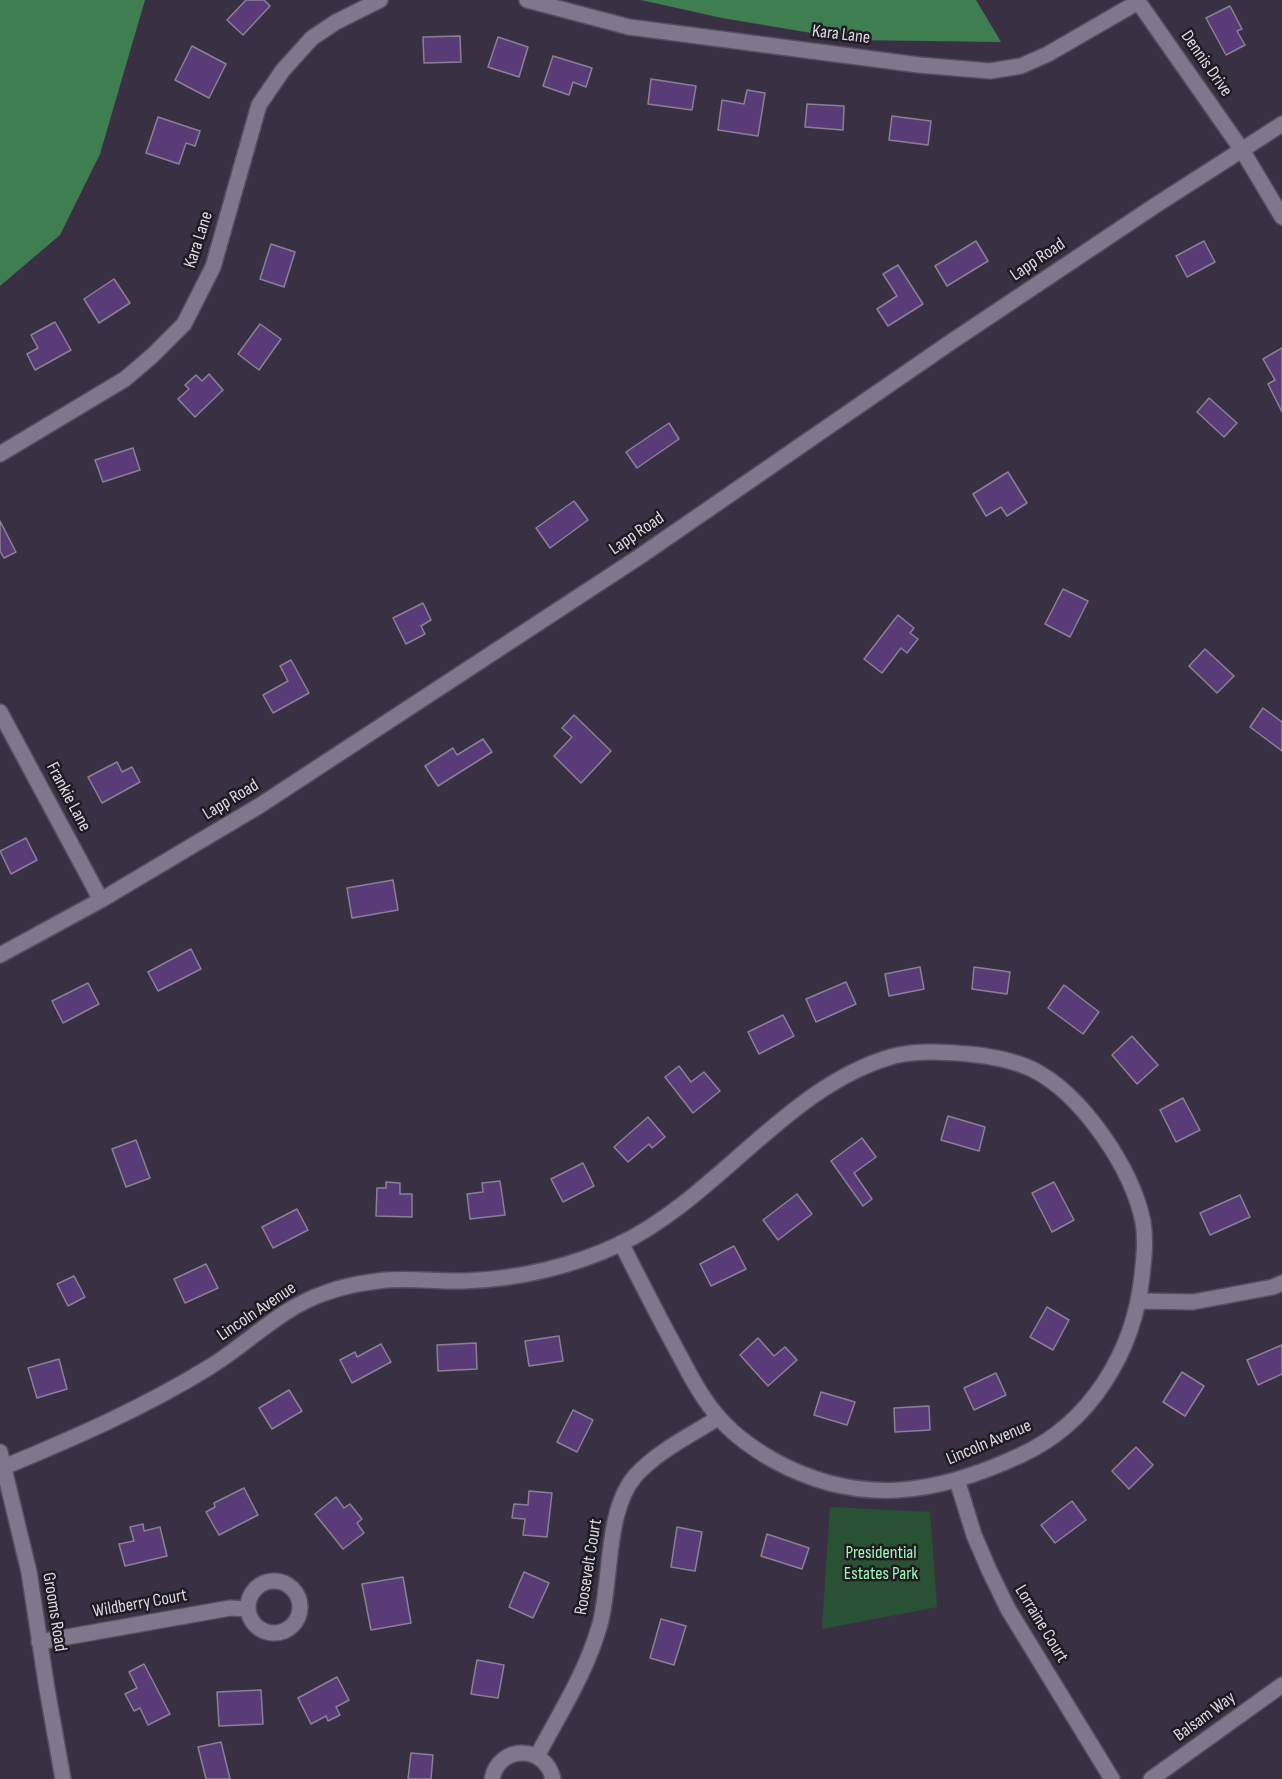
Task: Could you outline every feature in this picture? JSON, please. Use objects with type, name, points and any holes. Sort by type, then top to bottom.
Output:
[{"type":"street","name":"Kara Lane","points":[[0,454],[125,379],[184,324],[213,267],[260,105],[283,70],[312,38],[336,22],[380,0]]},
{"type":"street","name":"Kara Lane","points":[[526,0],[629,27],[919,65],[990,70],[1021,66],[1048,54],[1138,1]]},
{"type":"street","name":"Dennis Drive","points":[[1138,1],[1242,150],[1282,217]]},
{"type":"street","name":"Lapp Road","points":[[0,955],[101,900],[259,806],[619,570],[950,343],[1282,124]]},
{"type":"street","name":"Frankie Lane","points":[[0,712],[101,900]]},
{"type":"street","name":"Lincoln Avenue","points":[[2,1460],[88,1432],[151,1400],[212,1366],[275,1318],[302,1302],[327,1292],[381,1280],[460,1281],[536,1273],[581,1260],[621,1243],[671,1215],[797,1108],[849,1074],[896,1056],[945,1052],[979,1055],[1009,1061],[1035,1071],[1058,1087],[1091,1119],[1116,1156],[1135,1196],[1143,1224],[1145,1250],[1139,1301],[1121,1354],[1104,1383],[1076,1417],[1051,1437],[1024,1454],[957,1480],[928,1488],[885,1491],[853,1489],[818,1480],[789,1468],[754,1449],[718,1418],[695,1383],[621,1243]]},
{"type":"street","points":[[1139,1301],[1193,1302],[1273,1287],[1282,1283]]},
{"type":"street","name":"Roosevelt Court","points":[[537,1756],[585,1668],[600,1623],[617,1512],[624,1493],[635,1476],[655,1458],[718,1418]]},
{"type":"street","name":"Grooms Road","points":[[2,1460],[29,1572],[63,1779]]},
{"type":"street","name":"Lorraine Court","points":[[957,1480],[974,1535],[1008,1609],[1112,1779]]},
{"type":"street","name":"Wildberry Court","points":[[39,1642],[230,1608],[248,1609]]},
{"type":"street","name":"Balsam Way","points":[[1151,1779],[1282,1685]]},
{"type":"street","points":[[492,1779],[501,1761],[512,1754],[525,1752],[537,1756],[548,1764],[553,1779]]},
{"type":"green space","points":[[0,0],[145,0],[100,154],[60,235],[0,286]]},
{"type":"green space","points":[[641,0],[976,0],[1001,42],[853,40],[722,18]]},
{"type":"green space","name":"Presidential Estates Park","points":[[830,1507],[930,1512],[937,1607],[822,1629]]},
{"type":"building","points":[[246,0],[264,0],[270,6],[243,35],[227,20]]},
{"type":"building","points":[[1230,6],[1242,29],[1237,31],[1245,45],[1226,55],[1206,18]]},
{"type":"building","points":[[460,36],[461,62],[424,63],[423,37]]},
{"type":"building","points":[[498,37],[528,47],[519,77],[488,67]]},
{"type":"building","points":[[192,46],[226,64],[209,98],[175,80]]},
{"type":"building","points":[[553,56],[592,68],[586,87],[573,82],[569,95],[543,86]]},
{"type":"building","points":[[651,79],[696,86],[692,110],[648,104]]},
{"type":"building","points":[[747,90],[765,93],[758,136],[718,130],[722,100],[744,104]]},
{"type":"building","points":[[807,104],[844,106],[843,130],[805,127]]},
{"type":"building","points":[[892,116],[931,121],[928,145],[889,140]]},
{"type":"building","points":[[158,117],[200,131],[195,146],[186,143],[179,164],[146,153]]},
{"type":"building","points":[[976,241],[988,261],[947,286],[935,266]]},
{"type":"building","points":[[1204,241],[1215,262],[1187,277],[1176,256]]},
{"type":"building","points":[[271,244],[295,252],[284,287],[260,279]]},
{"type":"building","points":[[898,265],[923,304],[888,326],[877,309],[897,296],[883,274]]},
{"type":"building","points":[[114,279],[130,303],[99,323],[84,299]]},
{"type":"building","points":[[55,322],[71,350],[35,370],[27,354],[38,348],[31,335]]},
{"type":"building","points":[[260,324],[281,339],[259,370],[238,354]]},
{"type":"building","points":[[1282,348],[1282,412],[1268,384],[1275,380],[1263,359]]},
{"type":"building","points":[[209,374],[223,390],[195,417],[178,399],[189,389],[185,385],[196,375],[202,381]]},
{"type":"building","points":[[1209,398],[1237,423],[1224,437],[1197,412]]},
{"type":"building","points":[[669,423],[679,439],[637,468],[626,452]]},
{"type":"building","points":[[133,448],[140,470],[103,482],[95,460]]},
{"type":"building","points":[[1008,472],[1027,503],[1007,516],[1001,507],[986,516],[973,494]]},
{"type":"building","points":[[574,501],[588,520],[550,548],[536,528]]},
{"type":"building","points":[[0,521],[16,552],[4,558],[0,551]]},
{"type":"building","points":[[1063,589],[1088,601],[1070,637],[1045,624]]},
{"type":"building","points":[[423,603],[431,620],[421,626],[425,634],[406,644],[393,618]]},
{"type":"building","points":[[898,615],[914,628],[910,633],[918,639],[907,653],[901,648],[882,673],[864,659]]},
{"type":"building","points":[[1205,649],[1234,676],[1217,693],[1189,666]]},
{"type":"building","points":[[291,660],[309,693],[273,713],[263,695],[288,681],[280,666]]},
{"type":"building","points":[[1263,708],[1282,722],[1282,751],[1250,727]]},
{"type":"building","points":[[574,715],[611,751],[581,783],[554,756],[572,737],[562,728]]},
{"type":"building","points":[[483,739],[492,752],[438,786],[425,766],[453,748],[457,755]]},
{"type":"building","points":[[117,762],[122,772],[132,767],[140,782],[102,803],[88,777]]},
{"type":"building","points":[[26,838],[37,860],[11,874],[0,851]]},
{"type":"building","points":[[393,880],[398,910],[352,918],[347,888]]},
{"type":"building","points":[[191,949],[201,969],[158,991],[148,972]]},
{"type":"building","points":[[920,967],[924,989],[889,996],[885,974]]},
{"type":"building","points":[[974,967],[1010,972],[1007,994],[972,989]]},
{"type":"building","points":[[846,982],[856,1004],[816,1022],[806,999]]},
{"type":"building","points":[[88,983],[99,1004],[63,1023],[52,1001]]},
{"type":"building","points":[[1064,985],[1099,1012],[1083,1034],[1048,1008]]},
{"type":"building","points":[[783,1015],[794,1036],[759,1054],[748,1032]]},
{"type":"building","points":[[1132,1036],[1158,1065],[1137,1084],[1112,1055]]},
{"type":"building","points":[[679,1066],[691,1082],[704,1072],[720,1091],[693,1113],[665,1077]]},
{"type":"building","points":[[1183,1098],[1200,1130],[1176,1142],[1160,1110]]},
{"type":"building","points":[[948,1116],[985,1127],[979,1151],[941,1140]]},
{"type":"building","points":[[648,1117],[665,1137],[652,1148],[649,1144],[628,1162],[614,1147]]},
{"type":"building","points":[[862,1138],[876,1157],[854,1173],[872,1199],[863,1206],[831,1161]]},
{"type":"building","points":[[136,1140],[150,1178],[126,1187],[112,1149]]},
{"type":"building","points":[[583,1163],[594,1186],[563,1202],[551,1179]]},
{"type":"building","points":[[500,1181],[505,1215],[470,1219],[467,1194],[483,1192],[482,1183]]},
{"type":"building","points":[[386,1182],[400,1183],[400,1194],[412,1194],[412,1217],[376,1216],[377,1188],[386,1188]]},
{"type":"building","points":[[1054,1182],[1074,1220],[1052,1232],[1032,1193]]},
{"type":"building","points":[[797,1194],[812,1214],[778,1240],[763,1220]]},
{"type":"building","points":[[1240,1195],[1250,1217],[1210,1235],[1200,1213]]},
{"type":"building","points":[[297,1209],[308,1230],[273,1248],[262,1227]]},
{"type":"building","points":[[734,1246],[746,1269],[711,1286],[700,1264]]},
{"type":"building","points":[[206,1264],[218,1288],[185,1303],[174,1279]]},
{"type":"building","points":[[74,1276],[85,1297],[68,1306],[57,1284]]},
{"type":"building","points":[[1047,1307],[1069,1320],[1053,1350],[1030,1337]]},
{"type":"building","points":[[559,1336],[563,1361],[529,1366],[525,1341]]},
{"type":"building","points":[[758,1338],[774,1356],[785,1347],[797,1360],[768,1386],[740,1355]]},
{"type":"building","points":[[476,1343],[477,1369],[438,1371],[437,1345]]},
{"type":"building","points":[[381,1344],[391,1362],[352,1383],[340,1360],[355,1352],[357,1357]]},
{"type":"building","points":[[1282,1345],[1282,1374],[1258,1385],[1247,1360]]},
{"type":"building","points":[[59,1359],[67,1389],[37,1398],[28,1368]]},
{"type":"building","points":[[1182,1372],[1204,1386],[1185,1416],[1163,1402]]},
{"type":"building","points":[[996,1373],[1006,1395],[974,1410],[964,1388]]},
{"type":"building","points":[[289,1390],[302,1411],[272,1429],[259,1408]]},
{"type":"building","points":[[821,1392],[855,1402],[847,1425],[814,1415]]},
{"type":"building","points":[[929,1406],[930,1430],[895,1432],[894,1408]]},
{"type":"building","points":[[573,1410],[593,1420],[577,1452],[557,1442]]},
{"type":"building","points":[[1136,1447],[1153,1465],[1129,1489],[1112,1471]]},
{"type":"building","points":[[244,1488],[258,1515],[219,1535],[206,1512],[215,1507],[214,1503]]},
{"type":"building","points":[[529,1491],[552,1493],[547,1537],[523,1535],[525,1519],[512,1518],[514,1504],[528,1505]]},
{"type":"building","points":[[336,1497],[344,1508],[350,1504],[362,1519],[357,1523],[364,1533],[343,1549],[315,1514]]},
{"type":"building","points":[[1072,1501],[1086,1520],[1055,1543],[1041,1525]]},
{"type":"building","points":[[143,1524],[144,1531],[160,1527],[167,1556],[125,1566],[119,1544],[134,1541],[130,1527]]},
{"type":"building","points":[[677,1527],[702,1532],[695,1571],[671,1567]]},
{"type":"building","points":[[767,1534],[809,1548],[802,1569],[761,1556]]},
{"type":"building","points":[[524,1572],[549,1583],[533,1618],[509,1607]]},
{"type":"building","points":[[403,1577],[411,1623],[371,1630],[362,1584]]},
{"type":"building","points":[[661,1619],[686,1626],[674,1665],[650,1658]]},
{"type":"building","points":[[477,1660],[504,1665],[498,1698],[471,1694]]},
{"type":"building","points":[[144,1664],[170,1714],[148,1725],[140,1708],[134,1711],[125,1694],[137,1688],[129,1672]]},
{"type":"building","points":[[337,1677],[349,1700],[336,1707],[340,1715],[328,1721],[326,1716],[311,1724],[298,1698]]},
{"type":"building","points":[[261,1690],[263,1724],[219,1726],[217,1692]]},
{"type":"building","points":[[221,1742],[230,1779],[206,1779],[198,1747]]},
{"type":"building","points":[[411,1753],[433,1755],[431,1779],[408,1779]]}]
